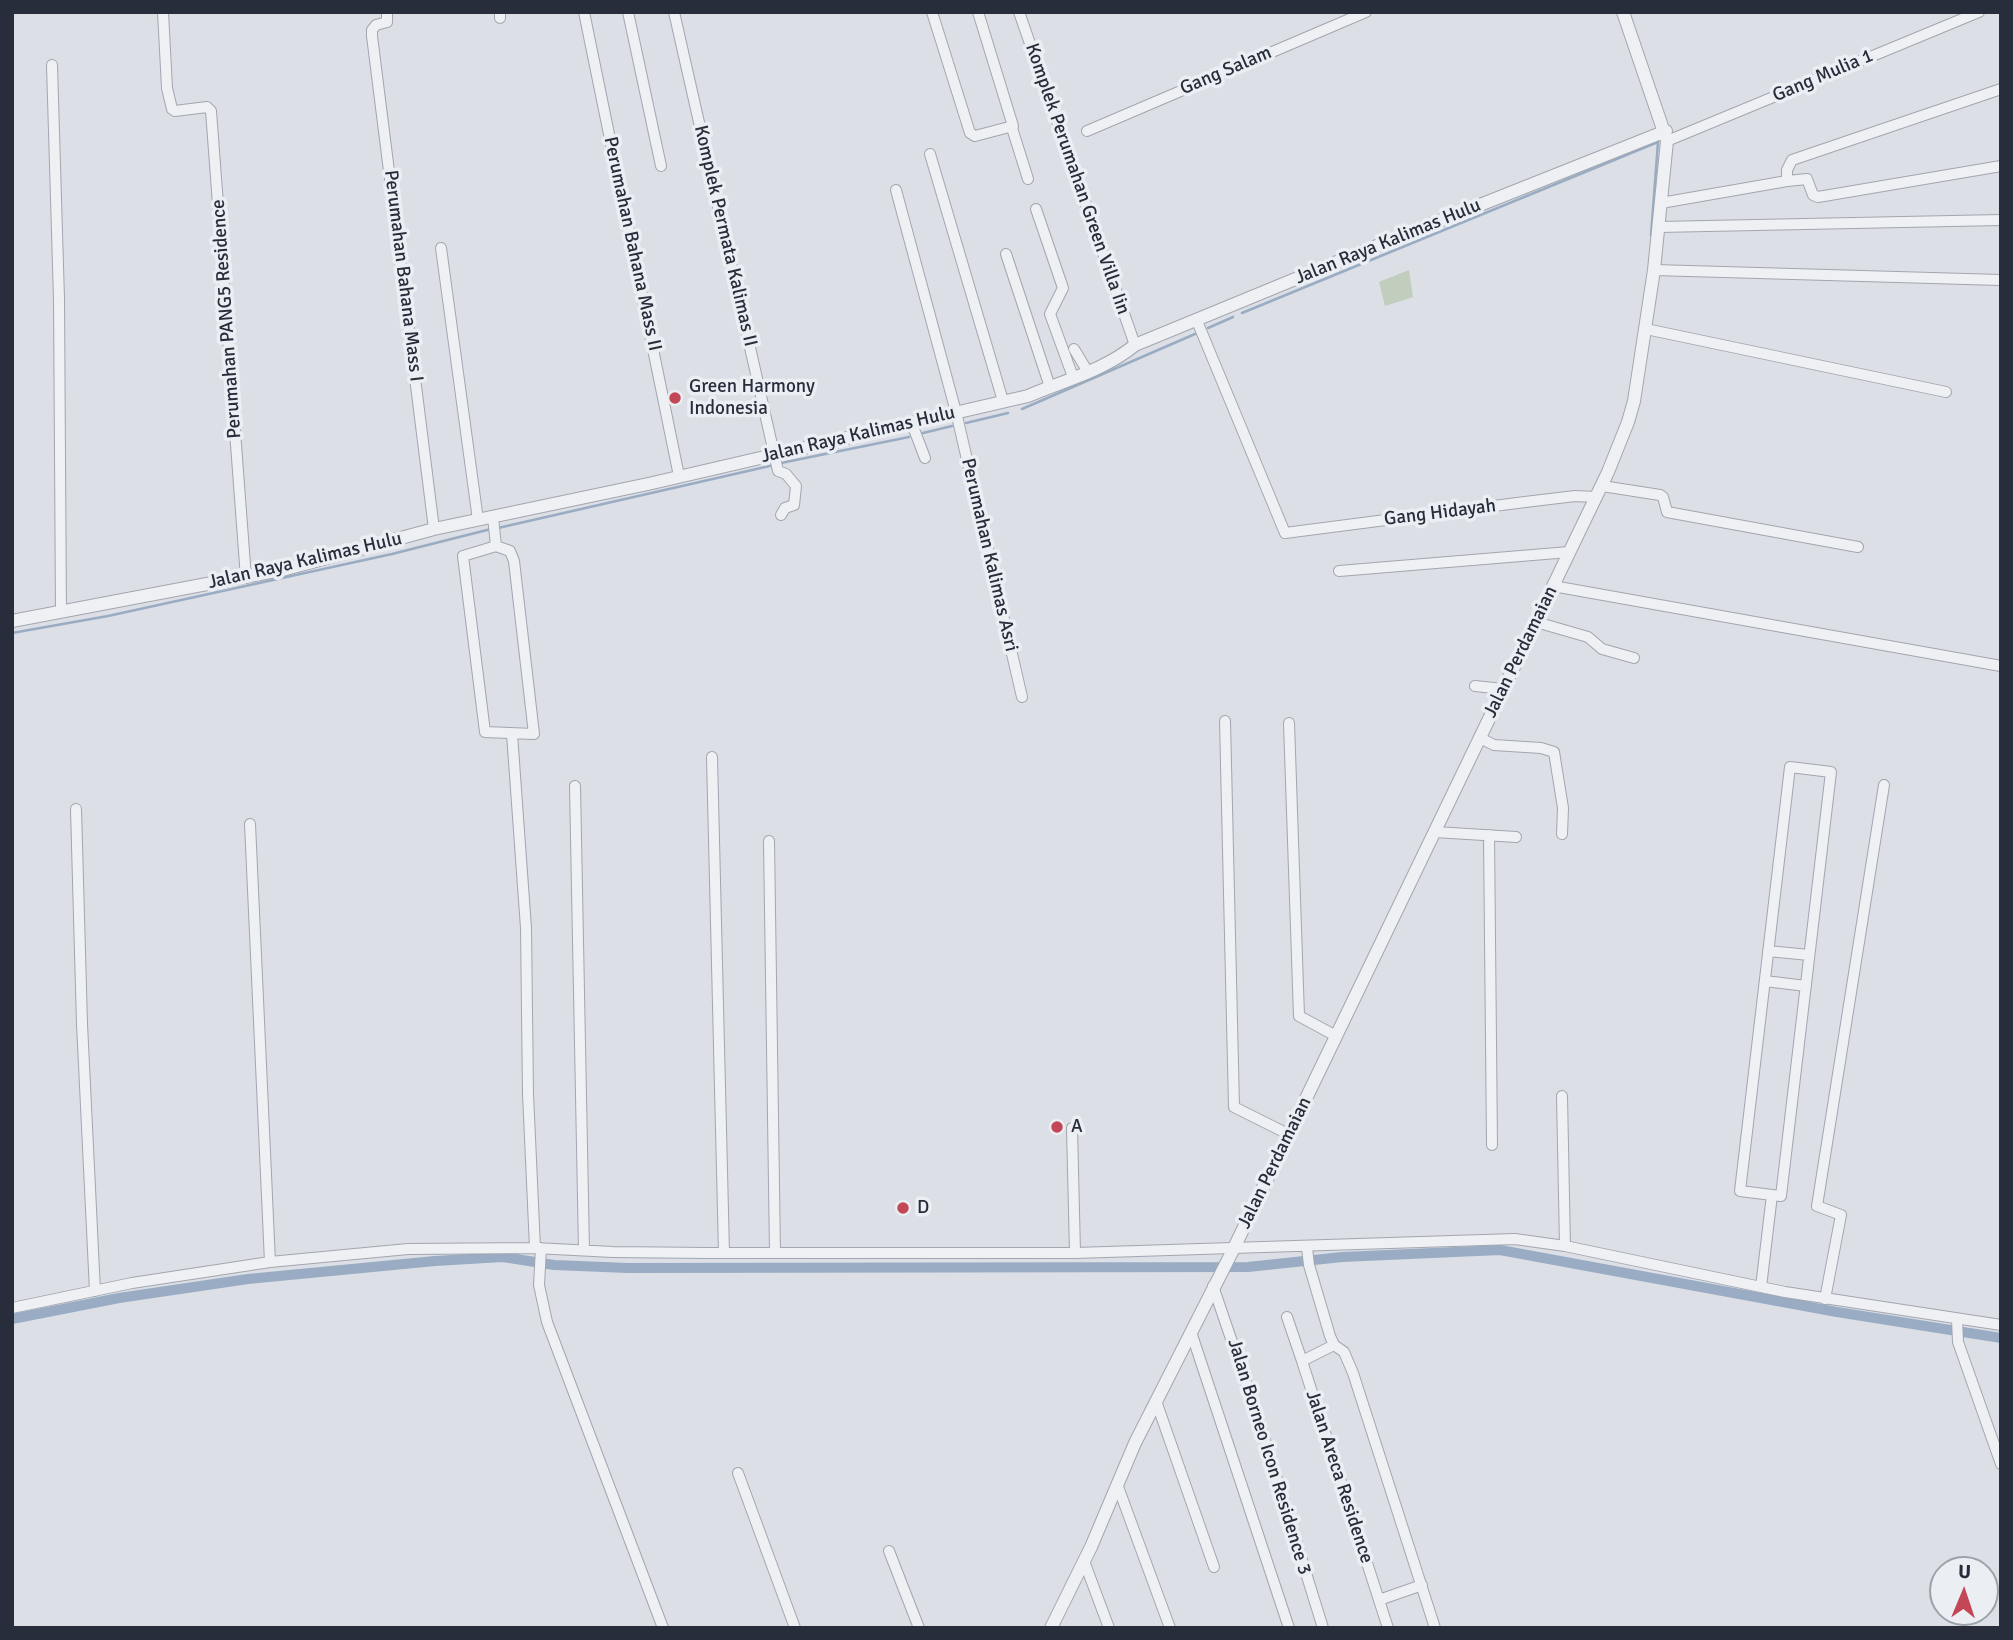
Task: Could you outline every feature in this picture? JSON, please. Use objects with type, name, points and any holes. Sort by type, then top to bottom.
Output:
[{"type":"street","name":"Perumahan PANG5 Residence","points":[[163,12],[170,105],[175,110],[207,107],[211,111],[246,578]]},
{"type":"street","name":"Perumahan Bahana Mass I","points":[[387,12],[387,22],[376,25],[372,36],[434,529]]},
{"type":"street","name":"Perumahan Bahana Mass II","points":[[584,12],[680,477]]},
{"type":"street","points":[[628,12],[661,166]]},
{"type":"street","name":"Komplek Permata Kalimas II","points":[[674,12],[776,461]]},
{"type":"street","points":[[932,12],[970,133],[975,136],[1012,128]]},
{"type":"street","points":[[978,12],[1013,121],[1012,128],[1028,179]]},
{"type":"street","name":"Komplek Perumahan Green Villa Iin","points":[[1019,12],[1135,345]]},
{"type":"street","name":"Gang Salam","points":[[1087,131],[1366,12]]},
{"type":"street","name":"Jalan Perdamaian","points":[[1051,1628],[1156,1401],[1436,832],[1599,491],[1629,422],[1654,270],[1666,136],[1623,12]]},
{"type":"street","name":"Gang Mulia 1","points":[[1666,136],[1979,12]]},
{"type":"street","points":[[52,65],[58,286],[61,612]]},
{"type":"street","points":[[1787,181],[1787,170],[1792,160],[2001,89]]},
{"type":"street","name":"Jalan Raya Kalimas Hulu","points":[[12,621],[246,578],[478,520],[494,525],[680,477],[776,461],[956,412],[1028,396],[1088,372],[1135,345],[1344,259],[1666,136]]},
{"type":"street","points":[[930,154],[1003,401]]},
{"type":"street","points":[[1661,203],[1807,179],[1813,195],[1818,197],[2001,166]]},
{"type":"street","name":"Perumahan Kalimas Asri","points":[[896,190],[956,412],[1022,697]]},
{"type":"street","points":[[1036,209],[1063,288],[1050,314],[1073,377]]},
{"type":"street","points":[[1658,227],[2001,220]]},
{"type":"street","points":[[442,248],[478,520]]},
{"type":"street","points":[[1006,254],[1050,387]]},
{"type":"street","points":[[1654,270],[2001,280]]},
{"type":"street","name":"Gang Hidayah","points":[[1197,321],[1285,533],[1599,491],[1660,495],[1665,510],[1670,513],[1858,547]]},
{"type":"street","points":[[1646,329],[1946,392]]},
{"type":"street","points":[[1074,349],[1088,372]]},
{"type":"street","points":[[912,424],[925,458]]},
{"type":"street","points":[[776,461],[778,471],[786,474],[796,486],[794,505],[785,508],[781,515]]},
{"type":"street","points":[[494,525],[496,546]]},
{"type":"street","points":[[496,546],[510,551],[514,561],[534,734],[485,732],[463,556],[496,546]]},
{"type":"street","points":[[1339,571],[1569,552]]},
{"type":"street","points":[[1553,586],[2001,666]]},
{"type":"street","points":[[1536,622],[1588,637],[1602,649],[1634,658]]},
{"type":"street","points":[[1475,686],[1503,690]]},
{"type":"street","points":[[1225,721],[1234,1107],[1289,1134]]},
{"type":"street","points":[[1289,723],[1299,1016],[1336,1036]]},
{"type":"street","points":[[512,734],[526,928],[528,1094],[539,1285],[547,1322],[663,1628]]},
{"type":"street","points":[[1480,738],[1494,745],[1541,748],[1554,752],[1563,808],[1562,834]]},
{"type":"street","points":[[712,757],[724,1253]]},
{"type":"street","points":[[1790,767],[1831,772],[1810,955],[1781,1196],[1740,1191],[1790,767]]},
{"type":"street","points":[[1825,1299],[1841,1215],[1817,1206],[1884,785]]},
{"type":"street","points":[[575,786],[584,1250]]},
{"type":"street","points":[[76,809],[82,1024],[95,1291]]},
{"type":"street","points":[[250,824],[270,1262]]},
{"type":"street","points":[[1436,832],[1516,837]]},
{"type":"street","points":[[1489,835],[1492,1145]]},
{"type":"street","points":[[769,841],[775,1253]]},
{"type":"street","points":[[1768,951],[1810,955]]},
{"type":"street","points":[[1765,981],[1806,986]]},
{"type":"street","points":[[1562,1096],[1564,1247]]},
{"type":"street","points":[[1072,1128],[1075,1254]]},
{"type":"street","points":[[1761,1287],[1772,1195]]},
{"type":"street","points":[[12,1308],[95,1291],[270,1262],[408,1249],[1230,1254],[1307,1257],[1401,1241],[1515,1239],[1957,1323],[2001,1325]]},
{"type":"street","points":[[1307,1257],[1334,1345],[1344,1352],[1353,1373],[1435,1628]]},
{"type":"street","name":"Jalan Borneo Icon Residence 3","points":[[1213,1286],[1257,1415],[1323,1628]]},
{"type":"street","name":"Jalan Areca Residence","points":[[1287,1317],[1388,1628]]},
{"type":"street","points":[[1957,1323],[1958,1342],[2001,1464]]},
{"type":"street","name":"Jalan Borneo Icon Residence 3","points":[[1191,1332],[1289,1628]]},
{"type":"street","points":[[1302,1361],[1334,1345]]},
{"type":"street","points":[[1156,1401],[1214,1567]]},
{"type":"street","points":[[738,1473],[795,1628]]},
{"type":"street","points":[[1117,1485],[1170,1628]]},
{"type":"street","points":[[889,1551],[919,1628]]},
{"type":"street","points":[[1084,1561],[1109,1628]]},
{"type":"street","points":[[1379,1600],[1422,1585]]},
{"type":"green space","points":[[1409,270],[1413,297],[1385,306],[1379,282]]},
{"type":"waterway","points":[[1242,313],[1658,142],[1651,235]]},
{"type":"waterway","points":[[1208,328],[1233,317]]},
{"type":"waterway","points":[[1022,409],[1195,334]]},
{"type":"waterway","points":[[966,423],[1008,413]]},
{"type":"waterway","points":[[923,433],[952,426]]},
{"type":"waterway","points":[[781,463],[909,437]]},
{"type":"waterway","points":[[498,528],[774,465]]},
{"type":"waterway","points":[[12,633],[108,616],[392,554],[491,529]]},
{"type":"waterway","points":[[12,1319],[119,1298],[248,1279],[503,1257],[554,1265],[628,1268],[1248,1267],[1342,1257],[1500,1250],[1837,1312],[2001,1338]]},
{"type":"place","name":"Green Harmony Indonesia","points":[[675,398]]},
{"type":"place","name":"A","points":[[1057,1127]]},
{"type":"place","name":"D","points":[[903,1208]]}]
